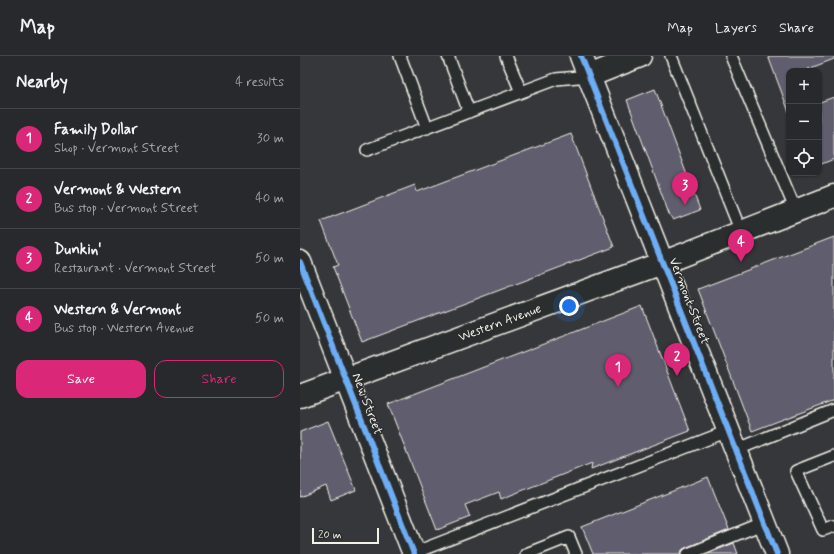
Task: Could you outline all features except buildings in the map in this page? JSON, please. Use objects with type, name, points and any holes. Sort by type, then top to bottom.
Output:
[{"type":"street","points":[[585,66],[640,56]]},
{"type":"street","name":"Vermont Street","points":[[585,66],[777,554]]},
{"type":"street","name":"Western Avenue","points":[[300,396],[662,263],[834,196]]},
{"type":"street","name":"New Street","points":[[300,262],[413,554]]},
{"type":"lane","points":[[400,56],[428,128]]},
{"type":"lane","points":[[448,56],[469,112]]},
{"type":"lane","points":[[506,56],[521,92]]},
{"type":"lane","points":[[671,56],[741,232]]},
{"type":"lane","points":[[731,56],[796,210]]},
{"type":"lane","points":[[367,150],[556,79],[585,66]]},
{"type":"lane","points":[[413,554],[732,440],[834,410]]},
{"type":"lane","points":[[834,456],[796,471],[823,530],[834,526]]},
{"type":"lane","points":[[688,554],[765,524]]},
{"type":"lane","points":[[526,554],[569,537],[576,554]]},
{"type":"cycle path","points":[[581,56],[777,554]]},
{"type":"cycle path","points":[[300,262],[414,554]]},
{"type":"place","name":"Dunkin'","points":[[685,205]]},
{"type":"place","name":"Western & Vermont","points":[[741,262]]},
{"type":"place","name":"Vermont & Western","points":[[677,376]]},
{"type":"place","name":"Family Dollar","points":[[618,387]]}]
